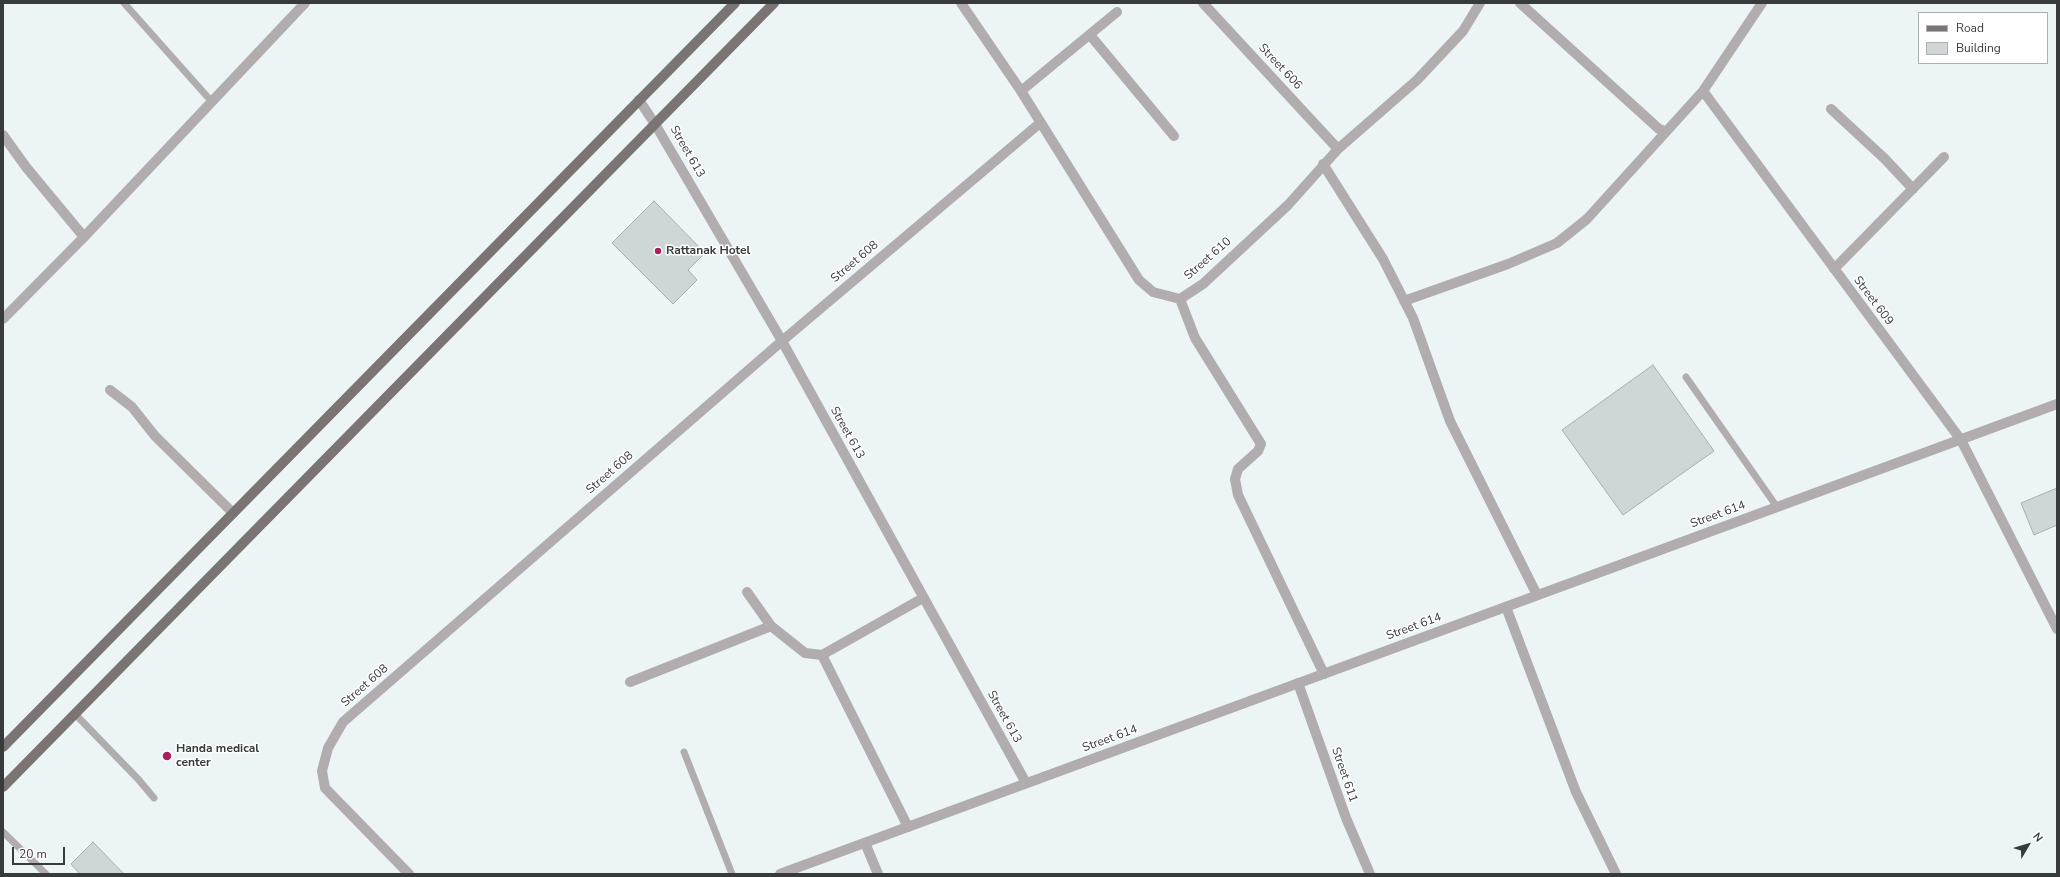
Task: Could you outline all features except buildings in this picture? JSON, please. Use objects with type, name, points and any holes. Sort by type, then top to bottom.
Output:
[{"type":"main road","points":[[3,747],[735,3]]},
{"type":"main road","points":[[3,787],[774,3]]},
{"type":"street","points":[[3,319],[84,237],[305,3]]},
{"type":"street","points":[[961,3],[1021,91],[1139,280],[1153,292],[1180,299],[1195,338],[1261,444],[1258,451],[1238,468],[1235,479],[1238,495],[1324,674]]},
{"type":"street","name":"Street 606","points":[[1203,3],[1338,149]]},
{"type":"street","name":"Street 610","points":[[1180,299],[1203,284],[1288,205],[1338,149],[1417,80],[1463,31],[1480,3]]},
{"type":"street","points":[[1520,3],[1659,129],[1665,131]]},
{"type":"street","points":[[1404,301],[1508,264],[1557,242],[1587,219],[1702,90],[1762,3]]},
{"type":"street","points":[[1021,91],[1117,12]]},
{"type":"street","points":[[1090,35],[1174,136]]},
{"type":"street","name":"Street 609","points":[[1702,90],[1961,440],[2057,629]]},
{"type":"street","name":"Street 613","points":[[639,100],[655,124],[782,341],[1026,783]]},
{"type":"street","points":[[1830,109],[1885,159],[1913,189]]},
{"type":"street","name":"Street 608","points":[[409,874],[325,788],[322,771],[328,748],[343,722],[782,341],[1040,122]]},
{"type":"street","points":[[3,135],[26,167],[84,237]]},
{"type":"street","points":[[1834,269],[1944,157]]},
{"type":"street","points":[[1323,164],[1383,259],[1413,318],[1450,421],[1537,595]]},
{"type":"street","points":[[110,390],[132,407],[155,436],[233,513]]},
{"type":"street","name":"Street 614","points":[[780,874],[2057,404]]},
{"type":"street","points":[[747,592],[771,626],[805,653],[822,656],[923,598]]},
{"type":"street","points":[[1506,607],[1576,792],[1616,874]]},
{"type":"street","points":[[630,682],[771,626]]},
{"type":"street","points":[[822,656],[908,827]]},
{"type":"street","name":"Street 611","points":[[1298,683],[1346,818],[1370,874]]},
{"type":"street","points":[[865,843],[878,874]]},
{"type":"lane","points":[[124,3],[212,102]]},
{"type":"lane","points":[[1686,377],[1777,507]]},
{"type":"lane","points":[[75,714],[138,779],[154,798]]},
{"type":"lane","points":[[684,752],[732,874]]},
{"type":"lane","points":[[3,832],[46,874]]},
{"type":"place","name":"Rattanak Hotel","points":[[658,251]]},
{"type":"place","name":"Handa medical center","points":[[167,756]]}]
